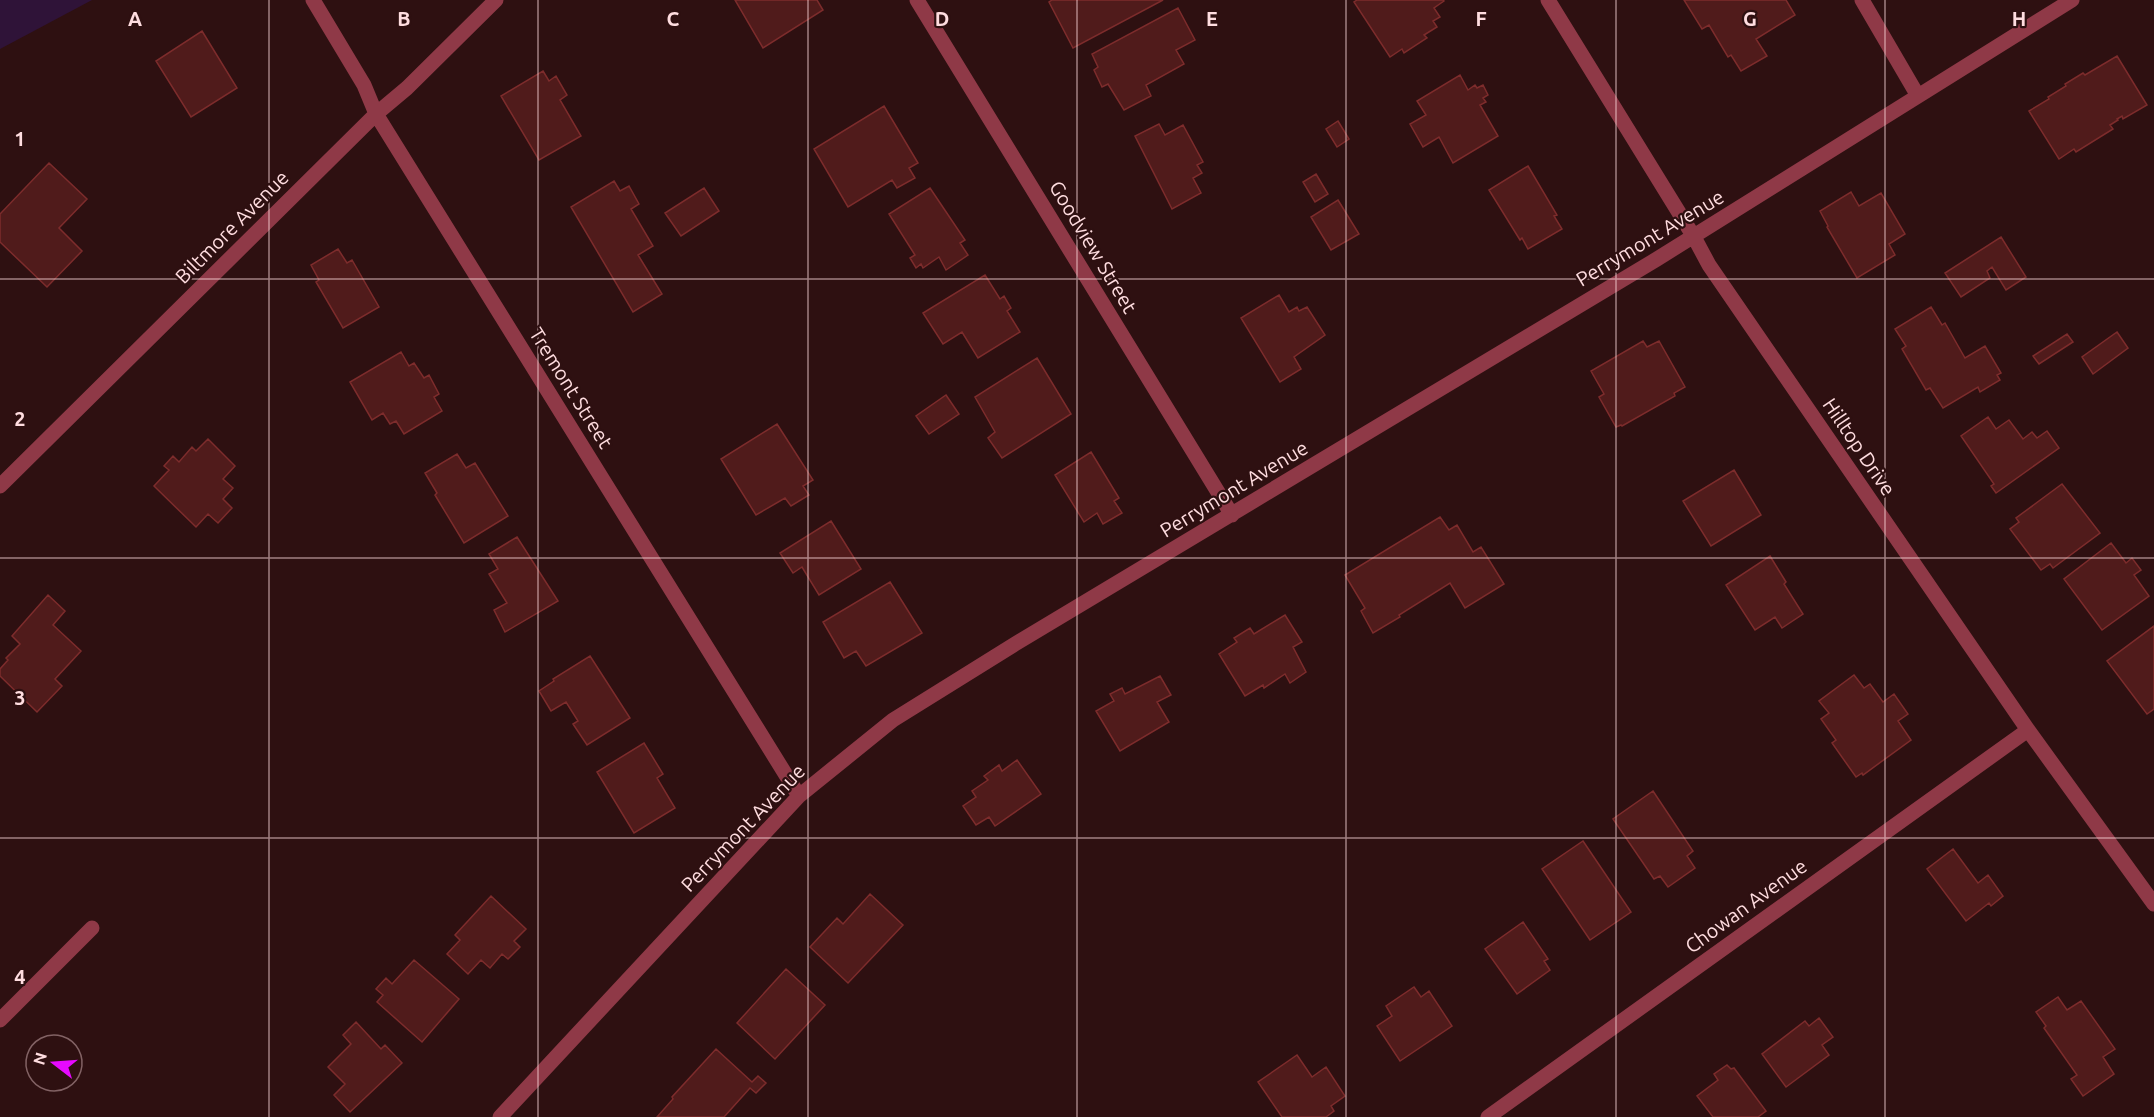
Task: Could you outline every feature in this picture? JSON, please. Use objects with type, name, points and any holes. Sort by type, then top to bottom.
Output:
[{"type":"street","name":"Tremont Street","points":[[313,0],[364,85],[376,114],[799,796]]},
{"type":"street","name":"Biltmore Avenue","points":[[0,486],[376,114],[407,88],[496,0]]},
{"type":"street","name":"Goodview Street","points":[[917,0],[1232,515]]},
{"type":"street","name":"Hilltop Drive","points":[[1548,0],[1694,237],[1708,265],[2028,730],[2154,904]]},
{"type":"street","points":[[1862,0],[1918,96]]},
{"type":"street","name":"Perrymont Avenue","points":[[500,1117],[799,796],[893,720],[1015,644],[1694,237],[2072,0]]},
{"type":"street","name":"Chowan Avenue","points":[[1488,1117],[2028,730]]},
{"type":"street","points":[[0,1020],[92,928]]},
{"type":"shaded area","points":[[0,0],[92,0],[0,49]]},
{"type":"building","points":[[735,0],[817,0],[823,10],[763,48]]},
{"type":"building","points":[[1052,0],[1163,0],[1073,48],[1049,2]]},
{"type":"building","points":[[1357,0],[1444,1],[1434,8],[1440,17],[1433,21],[1437,27],[1424,35],[1427,38],[1404,53],[1402,49],[1390,57],[1354,2]]},
{"type":"building","points":[[1684,0],[1786,0],[1795,15],[1756,39],[1767,56],[1741,71],[1731,55],[1728,57],[1709,25],[1702,29]]},
{"type":"building","points":[[1178,8],[1195,40],[1176,50],[1184,64],[1146,85],[1151,96],[1124,110],[1108,84],[1102,87],[1094,70],[1098,67],[1092,54]]},
{"type":"building","points":[[202,31],[237,88],[191,117],[156,61]]},
{"type":"building","points":[[2117,56],[2147,105],[2123,119],[2122,116],[2117,119],[2110,125],[2113,129],[2076,152],[2074,149],[2059,159],[2029,111],[2049,99],[2048,97],[2066,86],[2065,84]]},
{"type":"building","points":[[543,71],[549,81],[556,76],[567,95],[560,100],[581,136],[539,160],[501,96]]},
{"type":"building","points":[[1460,75],[1468,90],[1475,85],[1477,88],[1483,85],[1488,95],[1483,98],[1486,102],[1480,105],[1498,136],[1453,163],[1439,137],[1423,147],[1410,124],[1426,115],[1417,101]]},
{"type":"building","points":[[884,106],[918,163],[909,168],[915,178],[897,188],[892,180],[848,207],[814,149]]},
{"type":"building","points":[[1338,121],[1349,139],[1337,147],[1326,129]]},
{"type":"building","points":[[1159,124],[1165,135],[1183,125],[1203,162],[1197,165],[1202,173],[1193,178],[1201,193],[1172,209],[1135,136]]},
{"type":"building","points":[[49,163],[87,199],[59,228],[82,251],[47,287],[0,242],[0,214]]},
{"type":"building","points":[[1528,166],[1557,215],[1554,216],[1562,229],[1528,249],[1489,190]]},
{"type":"building","points":[[1316,174],[1328,194],[1315,202],[1303,182]]},
{"type":"building","points":[[614,181],[620,191],[629,186],[639,204],[631,209],[653,246],[638,255],[662,294],[633,312],[571,207]]},
{"type":"building","points":[[704,188],[719,211],[681,236],[665,213]]},
{"type":"building","points":[[930,188],[965,240],[960,243],[968,255],[946,270],[939,257],[923,268],[921,264],[916,268],[910,258],[915,255],[889,214]]},
{"type":"building","points":[[1851,192],[1859,206],[1881,193],[1905,234],[1889,244],[1895,255],[1857,278],[1820,211]]},
{"type":"building","points":[[1338,200],[1359,234],[1331,250],[1311,217]]},
{"type":"building","points":[[2001,237],[2026,277],[2006,290],[1992,267],[1987,271],[1990,278],[1961,297],[1945,273]]},
{"type":"building","points":[[338,249],[347,263],[352,260],[379,307],[343,328],[316,282],[319,280],[311,265]]},
{"type":"building","points":[[985,275],[1000,299],[1004,296],[1011,308],[1007,311],[1020,332],[978,358],[962,332],[943,344],[923,313]]},
{"type":"building","points":[[1279,295],[1289,312],[1297,307],[1299,311],[1307,307],[1325,335],[1294,357],[1301,369],[1280,382],[1241,318]]},
{"type":"building","points":[[1931,307],[1942,325],[1945,323],[1965,358],[1985,346],[2001,373],[1997,375],[2000,380],[1980,392],[1978,387],[1943,408],[1930,388],[1926,390],[1902,349],[1906,346],[1895,329]]},
{"type":"building","points":[[2117,332],[2128,348],[2093,374],[2082,357]]},
{"type":"building","points":[[2067,334],[2073,342],[2039,364],[2033,356]]},
{"type":"building","points":[[1643,341],[1647,347],[1659,341],[1685,387],[1674,393],[1675,396],[1622,426],[1616,427],[1599,397],[1604,394],[1591,371]]},
{"type":"building","points":[[401,352],[409,366],[414,363],[424,378],[429,375],[439,394],[434,397],[442,411],[404,434],[396,421],[390,424],[383,413],[372,420],[350,382]]},
{"type":"building","points":[[1037,358],[1071,414],[1002,458],[988,438],[995,432],[975,397]]},
{"type":"building","points":[[946,395],[959,414],[929,434],[916,416]]},
{"type":"building","points":[[1988,417],[1996,429],[2009,420],[2023,439],[2032,432],[2037,438],[2047,431],[2059,448],[1996,493],[1991,486],[1994,484],[1961,436]]},
{"type":"building","points":[[777,424],[813,480],[803,486],[809,495],[791,506],[785,498],[756,515],[721,459]]},
{"type":"building","points":[[208,439],[235,466],[223,479],[233,488],[223,499],[232,508],[218,523],[208,514],[196,527],[154,486],[169,470],[164,466],[173,456],[179,462],[192,447],[196,451]]},
{"type":"building","points":[[1091,452],[1119,498],[1114,501],[1122,513],[1103,524],[1097,513],[1084,522],[1055,475]]},
{"type":"building","points":[[457,454],[466,468],[475,463],[508,516],[464,543],[435,495],[437,493],[425,473]]},
{"type":"building","points":[[1734,470],[1761,515],[1711,546],[1683,501]]},
{"type":"building","points":[[2062,484],[2100,533],[2053,568],[2050,564],[2041,570],[2010,529],[2019,522],[2016,518]]},
{"type":"building","points":[[1440,517],[1449,530],[1457,525],[1473,552],[1481,547],[1504,584],[1465,608],[1450,583],[1373,633],[1361,611],[1365,608],[1345,575]]},
{"type":"building","points":[[831,521],[861,569],[819,595],[802,567],[793,573],[780,553]]},
{"type":"building","points":[[517,537],[558,601],[505,632],[494,610],[507,603],[489,574],[498,569],[489,554]]},
{"type":"building","points":[[2111,543],[2126,563],[2132,558],[2141,570],[2134,575],[2149,596],[2102,630],[2064,579]]},
{"type":"building","points":[[1770,556],[1803,614],[1782,628],[1775,617],[1755,630],[1726,585]]},
{"type":"building","points":[[890,582],[922,633],[866,666],[856,651],[844,658],[823,622]]},
{"type":"building","points":[[48,595],[65,611],[53,625],[81,651],[55,679],[62,686],[37,712],[0,676],[0,669],[8,660],[6,658],[20,644],[12,636]]},
{"type":"building","points":[[1285,615],[1302,642],[1293,647],[1306,672],[1290,683],[1285,674],[1264,688],[1263,685],[1245,696],[1219,654],[1237,642],[1234,638],[1250,628],[1254,634]]},
{"type":"building","points":[[2154,626],[2154,709],[2147,714],[2107,661]]},
{"type":"building","points":[[590,656],[630,718],[587,745],[573,724],[578,721],[566,702],[551,711],[539,691],[554,681],[553,679]]},
{"type":"building","points":[[1854,675],[1864,688],[1870,684],[1883,702],[1894,694],[1908,714],[1898,721],[1911,740],[1863,775],[1862,773],[1856,777],[1832,743],[1836,740],[1821,719],[1829,713],[1819,701]]},
{"type":"building","points":[[1160,676],[1171,695],[1157,702],[1169,722],[1120,751],[1096,711],[1114,701],[1110,694],[1122,688],[1125,694]]},
{"type":"building","points":[[644,743],[663,774],[657,778],[675,808],[634,833],[597,772]]},
{"type":"building","points":[[1017,760],[1041,794],[995,826],[989,817],[976,825],[963,806],[976,797],[972,791],[988,780],[984,776],[999,765],[1002,771]]},
{"type":"building","points":[[1653,791],[1693,851],[1687,856],[1695,868],[1668,887],[1660,876],[1654,879],[1613,819]]},
{"type":"building","points":[[1583,841],[1631,912],[1590,940],[1542,869]]},
{"type":"building","points":[[1953,849],[1978,883],[1988,875],[2003,896],[1991,906],[1989,903],[1966,921],[1927,869]]},
{"type":"building","points":[[870,894],[903,925],[848,983],[810,947],[837,918],[843,924]]},
{"type":"building","points":[[491,896],[526,929],[514,941],[520,947],[508,959],[502,954],[490,968],[481,960],[468,974],[447,954],[460,940],[455,935]]},
{"type":"building","points":[[1523,922],[1548,959],[1544,961],[1550,970],[1517,994],[1485,949]]},
{"type":"building","points":[[414,960],[459,999],[422,1042],[377,1002],[383,995],[376,989],[386,978],[392,984]]},
{"type":"building","points":[[786,969],[825,1005],[775,1059],[737,1023]]},
{"type":"building","points":[[1414,987],[1421,997],[1429,991],[1452,1026],[1400,1061],[1377,1026],[1392,1016],[1386,1006]]},
{"type":"building","points":[[2058,997],[2067,1010],[2081,1001],[2115,1049],[2103,1057],[2114,1074],[2083,1096],[2071,1079],[2077,1075],[2044,1028],[2046,1026],[2036,1012]]},
{"type":"building","points":[[1819,1018],[1833,1037],[1822,1045],[1829,1055],[1786,1087],[1762,1054],[1805,1021],[1809,1026]]},
{"type":"building","points":[[356,1022],[381,1049],[385,1045],[402,1063],[350,1112],[334,1095],[345,1084],[328,1067],[351,1044],[343,1035]]},
{"type":"building","points":[[716,1049],[752,1082],[758,1076],[766,1083],[756,1093],[750,1088],[724,1117],[657,1117],[673,1099],[672,1097]]},
{"type":"building","points":[[1297,1055],[1312,1077],[1326,1067],[1345,1096],[1331,1106],[1334,1111],[1326,1117],[1282,1117],[1258,1082]]},
{"type":"building","points":[[1727,1065],[1731,1069],[1734,1068],[1766,1111],[1758,1117],[1713,1117],[1697,1096],[1718,1080],[1714,1074]]}]
